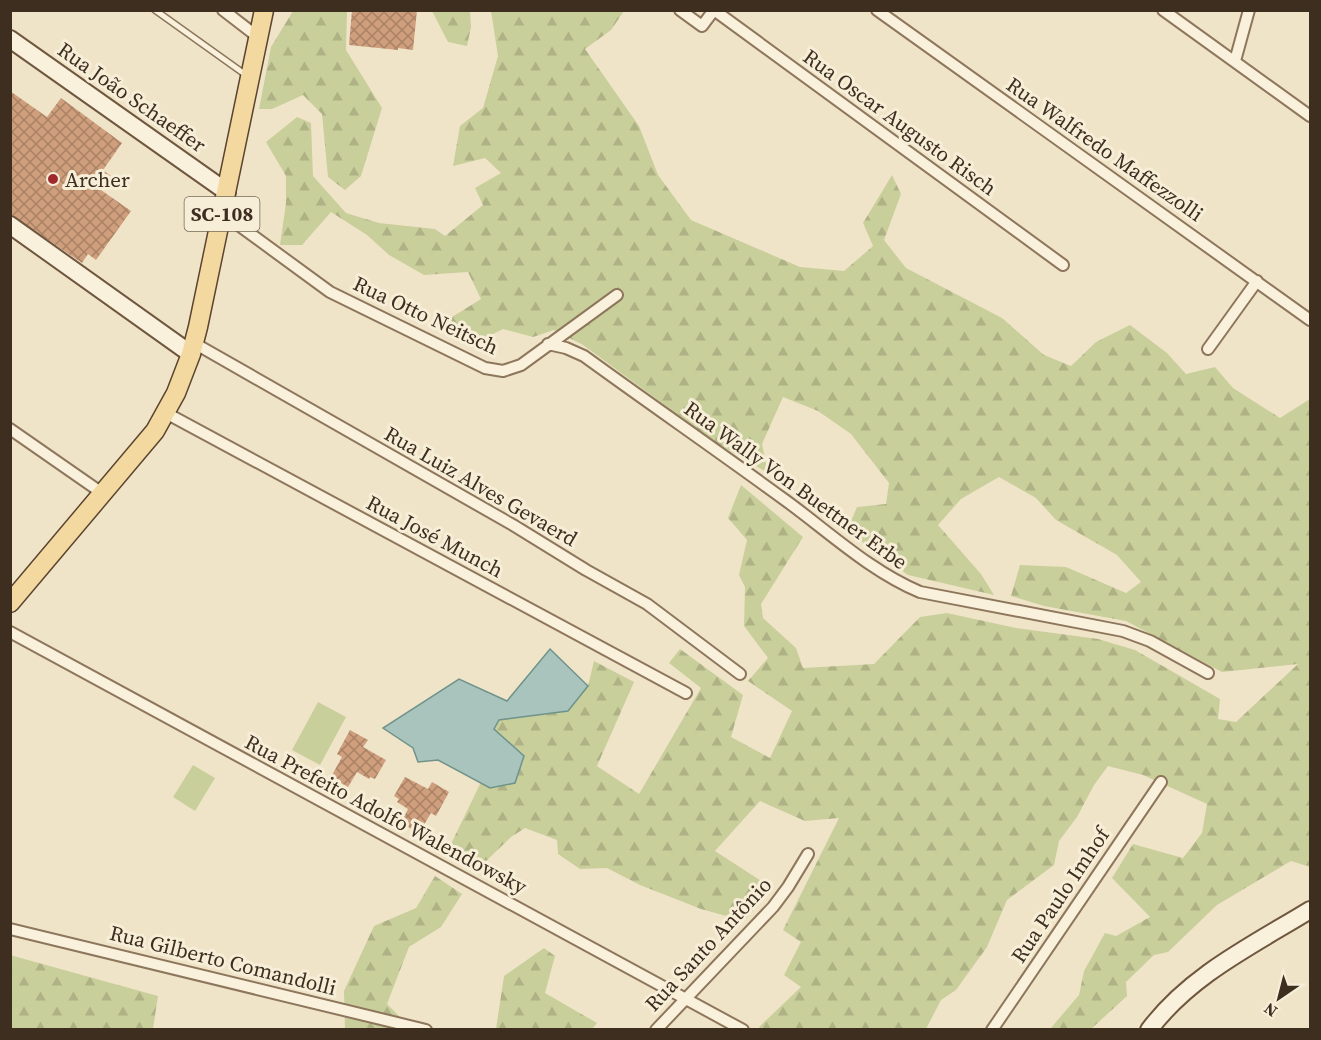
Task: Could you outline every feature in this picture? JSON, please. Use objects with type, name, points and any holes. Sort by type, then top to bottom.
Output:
[{"type":"main road","name":"SC-108","points":[[10,603],[155,430],[166,413],[193,349],[264,10]]},
{"type":"street","points":[[223,10],[258,37]]},
{"type":"street","points":[[680,10],[702,26],[714,10]]},
{"type":"street","name":"Rua Oscar Augusto Risch","points":[[714,10],[1063,265]]},
{"type":"street","name":"Rua Walfredo Maffezzolli","points":[[877,10],[1311,320]]},
{"type":"street","points":[[1163,10],[1311,116]]},
{"type":"street","points":[[1235,61],[1249,10]]},
{"type":"street","name":"Rua João Schaeffer","points":[[10,39],[227,192]]},
{"type":"street","name":"Rua Otto Neitsch","points":[[222,213],[330,292],[486,368],[504,371],[521,365],[617,295]]},
{"type":"street","points":[[10,225],[193,349]]},
{"type":"street","points":[[1208,349],[1257,281]]},
{"type":"street","name":"Rua Wally Von Buettner Erbe","points":[[548,344],[566,348],[584,356],[884,574],[903,585],[920,592],[1123,631],[1150,641],[1208,673]]},
{"type":"street","name":"Rua Luiz Alves Gevaerd","points":[[193,349],[513,525],[647,604],[740,674]]},
{"type":"street","name":"Rua José Munch","points":[[166,413],[686,693]]},
{"type":"street","points":[[10,429],[102,494]]},
{"type":"street","name":"Rua Prefeito Adolfo Walendowsky","points":[[10,632],[743,1029]]},
{"type":"street","name":"Rua Paulo Imhof","points":[[992,1029],[1161,782]]},
{"type":"street","name":"Rua Santo Antônio","points":[[656,1029],[773,907],[808,854]]},
{"type":"street","points":[[1149,1029],[1195,982],[1311,910]]},
{"type":"street","name":"Rua Gilberto Comandolli","points":[[10,929],[426,1029]]},
{"type":"lane","points":[[155,10],[249,78]]},
{"type":"green space","points":[[293,11],[347,11],[346,50],[382,108],[361,176],[345,190],[328,177],[322,114],[303,95],[272,109],[259,109],[271,47]]},
{"type":"green space","points":[[432,11],[470,11],[471,27],[467,46],[448,42]]},
{"type":"green space","points":[[491,11],[624,11],[611,30],[585,49],[639,126],[658,175],[691,220],[800,267],[844,271],[873,246],[863,223],[892,175],[901,194],[884,240],[906,268],[1002,318],[1044,355],[1071,366],[1096,342],[1130,325],[1167,353],[1186,374],[1215,367],[1233,388],[1280,418],[1310,399],[1310,867],[1291,861],[1217,905],[1168,952],[1154,955],[1126,982],[1127,996],[1091,1029],[1050,1029],[1079,995],[1084,971],[1105,933],[1116,936],[1150,917],[1112,878],[1133,844],[1183,858],[1202,833],[1207,804],[1143,775],[1108,766],[1094,785],[1077,817],[1059,841],[1054,865],[1007,900],[987,947],[956,990],[941,1000],[926,1029],[758,1030],[801,987],[784,975],[801,942],[783,930],[839,818],[805,821],[760,801],[715,851],[772,888],[744,921],[701,909],[640,885],[607,868],[580,869],[558,854],[557,840],[525,828],[511,837],[484,863],[451,844],[481,782],[490,788],[515,783],[524,756],[494,729],[499,720],[568,711],[588,686],[594,661],[634,682],[597,766],[639,794],[701,688],[669,663],[680,649],[743,695],[731,737],[770,758],[792,711],[748,681],[768,658],[744,626],[745,587],[739,575],[747,540],[728,518],[741,485],[803,537],[761,604],[763,618],[796,648],[803,668],[874,664],[920,617],[947,613],[1016,628],[1098,639],[1135,650],[1220,699],[1218,719],[1236,722],[1298,664],[1222,672],[1126,621],[1044,606],[1011,596],[1020,565],[1066,567],[1126,593],[1141,582],[1117,555],[1056,520],[1036,498],[999,477],[961,499],[938,525],[981,574],[994,595],[908,575],[847,531],[857,507],[886,504],[889,483],[851,434],[818,411],[783,397],[762,444],[768,473],[715,442],[583,345],[554,330],[533,337],[503,329],[475,343],[444,322],[481,299],[468,272],[424,275],[389,255],[367,235],[331,212],[302,245],[280,245],[286,203],[286,176],[266,142],[297,117],[311,123],[313,176],[346,213],[379,223],[435,229],[445,236],[483,205],[475,188],[501,173],[485,158],[453,166],[460,126],[483,108],[498,56]]},
{"type":"green space","points":[[318,702],[346,717],[320,765],[292,750]]},
{"type":"green space","points":[[193,765],[215,778],[195,811],[173,797]]},
{"type":"green space","points":[[435,876],[462,894],[441,927],[409,947],[387,1004],[412,1029],[345,1029],[344,991],[374,926],[416,908]]},
{"type":"green space","points":[[544,948],[555,956],[545,993],[597,1023],[592,1029],[496,1029],[504,976]]},
{"type":"green space","points":[[10,955],[158,996],[153,1029],[11,1029]]},
{"type":"water","points":[[550,649],[588,686],[568,711],[499,720],[494,729],[524,756],[515,783],[490,788],[438,760],[418,762],[413,748],[383,728],[459,679],[507,701]]},
{"type":"building","points":[[352,10],[417,10],[413,50],[349,45]]},
{"type":"building","name":"Archer","points":[[10,91],[47,117],[61,98],[122,143],[103,170],[111,176],[101,190],[131,211],[96,260],[88,254],[82,263],[10,214]]},
{"type":"building","points":[[350,730],[368,740],[363,747],[386,760],[375,779],[370,777],[369,779],[357,772],[348,787],[331,777],[342,757],[337,754]]},
{"type":"building","points":[[405,777],[428,789],[432,782],[449,792],[436,816],[431,813],[419,833],[401,823],[408,809],[397,802],[399,799],[394,796]]},
{"type":"place","name":"Archer","points":[[53,179]]}]
